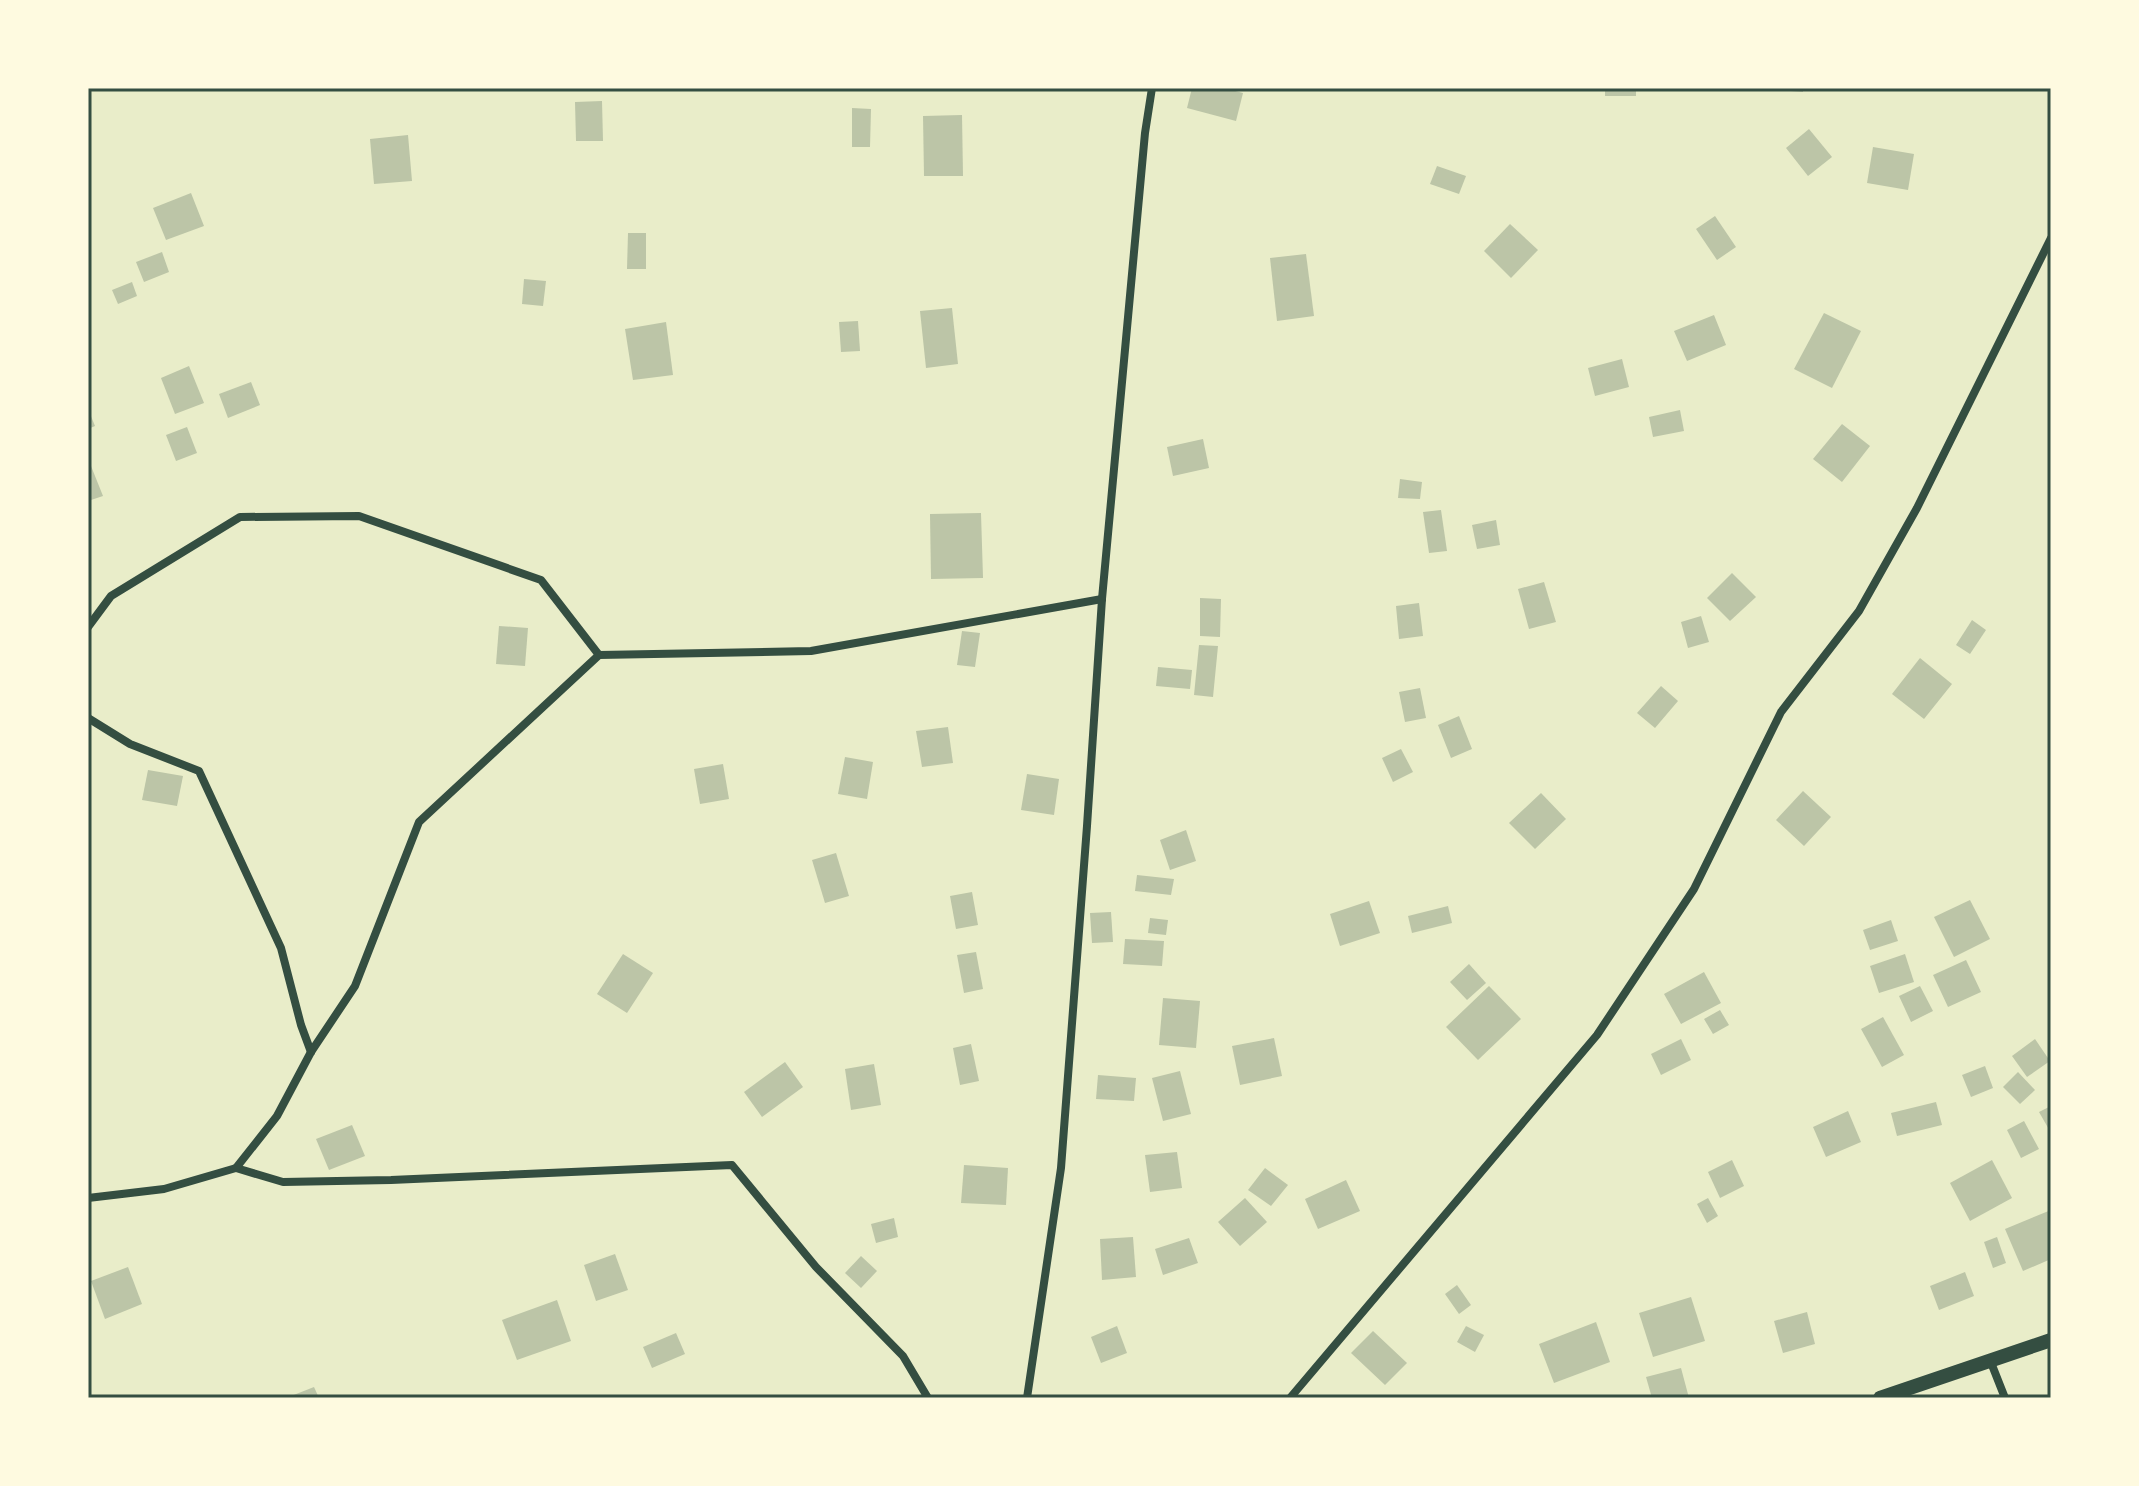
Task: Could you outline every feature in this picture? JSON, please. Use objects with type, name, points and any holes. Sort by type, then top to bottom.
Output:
[{"type":"street","points":[[1027,1398],[1061,1168],[1102,599],[1145,133],[1152,88]]},
{"type":"street","points":[[1290,1398],[1597,1035],[1694,889],[1781,712],[1859,611],[1917,508],[2051,238]]},
{"type":"street","points":[[88,627],[111,596],[240,517],[359,516],[541,580],[599,655]]},
{"type":"street","points":[[236,1168],[277,1116],[311,1052],[355,986],[419,822],[599,655],[811,651],[1102,599]]},
{"type":"street","points":[[88,718],[130,744],[199,771],[281,948],[311,1052]]},
{"type":"street","points":[[88,1198],[164,1189],[236,1168],[283,1182],[732,1165],[816,1267],[903,1356],[928,1398]]},
{"type":"street","points":[[1880,1398],[2051,1340]]},
{"type":"street","points":[[1990,1360],[2005,1398]]},
{"type":"building","points":[[1192,88],[1224,88],[1243,93],[1236,121],[1187,108]]},
{"type":"building","points":[[1605,88],[1636,88],[1636,96],[1605,96]]},
{"type":"building","points":[[1803,88],[1803,92],[1778,90]]},
{"type":"building","points":[[602,101],[603,141],[576,141],[575,102]]},
{"type":"building","points":[[852,108],[871,109],[870,147],[852,147]]},
{"type":"building","points":[[962,115],[963,176],[924,176],[923,116]]},
{"type":"building","points":[[1809,129],[1832,157],[1808,176],[1786,148]]},
{"type":"building","points":[[408,135],[412,181],[374,184],[370,139]]},
{"type":"building","points":[[1873,147],[1914,154],[1908,190],[1867,183]]},
{"type":"building","points":[[1437,166],[1466,176],[1459,194],[1430,184]]},
{"type":"building","points":[[191,193],[204,226],[166,240],[153,208]]},
{"type":"building","points":[[1715,216],[1736,247],[1717,260],[1696,229]]},
{"type":"building","points":[[1510,224],[1538,250],[1511,278],[1484,251]]},
{"type":"building","points":[[628,233],[646,233],[646,269],[627,269]]},
{"type":"building","points":[[162,252],[169,272],[144,282],[136,262]]},
{"type":"building","points":[[1306,254],[1314,316],[1277,321],[1270,258]]},
{"type":"building","points":[[524,279],[546,281],[543,306],[522,304]]},
{"type":"building","points":[[132,282],[137,296],[118,304],[112,290]]},
{"type":"building","points":[[952,308],[958,364],[926,368],[920,311]]},
{"type":"building","points":[[1824,313],[1861,331],[1832,388],[1794,369]]},
{"type":"building","points":[[1714,315],[1726,345],[1687,361],[1674,331]]},
{"type":"building","points":[[858,321],[860,351],[841,352],[839,322]]},
{"type":"building","points":[[666,322],[673,375],[633,380],[625,329]]},
{"type":"building","points":[[1622,359],[1629,387],[1595,396],[1588,368]]},
{"type":"building","points":[[189,366],[204,403],[175,414],[161,378]]},
{"type":"building","points":[[251,382],[260,405],[228,418],[219,394]]},
{"type":"building","points":[[88,409],[95,426],[88,429]]},
{"type":"building","points":[[1680,410],[1684,431],[1653,437],[1649,417]]},
{"type":"building","points":[[1842,424],[1870,446],[1842,482],[1813,459]]},
{"type":"building","points":[[187,427],[197,453],[176,461],[166,435]]},
{"type":"building","points":[[1203,439],[1209,468],[1173,476],[1167,447]]},
{"type":"building","points":[[91,466],[103,496],[88,501],[88,467]]},
{"type":"building","points":[[1400,479],[1422,482],[1420,499],[1398,498]]},
{"type":"building","points":[[1441,510],[1447,551],[1429,553],[1423,512]]},
{"type":"building","points":[[981,513],[983,578],[931,579],[930,514]]},
{"type":"building","points":[[1496,520],[1500,545],[1477,549],[1472,525]]},
{"type":"building","points":[[1732,573],[1756,597],[1730,621],[1707,598]]},
{"type":"building","points":[[1544,582],[1556,622],[1529,629],[1518,589]]},
{"type":"building","points":[[1200,598],[1221,599],[1220,637],[1200,636]]},
{"type":"building","points":[[1419,603],[1423,636],[1399,639],[1396,606]]},
{"type":"building","points":[[1701,616],[1709,642],[1688,648],[1681,622]]},
{"type":"building","points":[[1972,620],[1986,630],[1970,654],[1956,645]]},
{"type":"building","points":[[499,626],[528,628],[525,666],[496,664]]},
{"type":"building","points":[[962,631],[980,633],[975,667],[957,665]]},
{"type":"building","points":[[1199,645],[1218,646],[1213,697],[1194,695]]},
{"type":"building","points":[[1920,658],[1952,684],[1924,719],[1892,694]]},
{"type":"building","points":[[1158,667],[1192,670],[1190,689],[1156,686]]},
{"type":"building","points":[[1661,686],[1678,701],[1655,728],[1637,713]]},
{"type":"building","points":[[1420,688],[1426,718],[1405,722],[1399,692]]},
{"type":"building","points":[[1459,716],[1472,749],[1451,758],[1438,725]]},
{"type":"building","points":[[948,727],[953,763],[922,767],[916,731]]},
{"type":"building","points":[[1401,749],[1413,772],[1393,782],[1382,758]]},
{"type":"building","points":[[845,757],[873,762],[867,799],[838,794]]},
{"type":"building","points":[[723,764],[729,799],[700,804],[694,769]]},
{"type":"building","points":[[148,770],[183,776],[177,806],[142,800]]},
{"type":"building","points":[[1027,774],[1059,779],[1054,815],[1021,810]]},
{"type":"building","points":[[1803,791],[1831,817],[1804,846],[1776,820]]},
{"type":"building","points":[[1541,793],[1566,819],[1535,849],[1509,823]]},
{"type":"building","points":[[1186,830],[1196,861],[1170,870],[1160,840]]},
{"type":"building","points":[[836,853],[849,896],[825,903],[812,860]]},
{"type":"building","points":[[1137,875],[1174,879],[1171,895],[1135,891]]},
{"type":"building","points":[[972,892],[978,925],[956,929],[950,896]]},
{"type":"building","points":[[1970,900],[1990,939],[1954,957],[1934,917]]},
{"type":"building","points":[[1369,901],[1380,933],[1340,946],[1330,914]]},
{"type":"building","points":[[1448,906],[1452,923],[1412,933],[1408,916]]},
{"type":"building","points":[[1111,912],[1113,942],[1092,943],[1090,913]]},
{"type":"building","points":[[1150,918],[1168,920],[1166,935],[1148,933]]},
{"type":"building","points":[[1891,920],[1898,941],[1870,950],[1863,930]]},
{"type":"building","points":[[1125,939],[1164,941],[1162,966],[1123,964]]},
{"type":"building","points":[[976,952],[983,989],[964,993],[957,955]]},
{"type":"building","points":[[623,954],[653,973],[627,1013],[597,994]]},
{"type":"building","points":[[1905,954],[1914,982],[1879,993],[1870,966]]},
{"type":"building","points":[[1966,960],[1981,992],[1948,1007],[1933,975]]},
{"type":"building","points":[[1469,964],[1486,983],[1467,1000],[1450,982]]},
{"type":"building","points":[[1704,972],[1721,1003],[1681,1024],[1664,994]]},
{"type":"building","points":[[1489,986],[1521,1019],[1478,1060],[1446,1027]]},
{"type":"building","points":[[1920,986],[1933,1011],[1911,1022],[1899,996]]},
{"type":"building","points":[[1163,998],[1200,1001],[1196,1048],[1159,1045]]},
{"type":"building","points":[[1720,1010],[1729,1025],[1713,1034],[1704,1019]]},
{"type":"building","points":[[1883,1017],[1904,1055],[1882,1067],[1861,1029]]},
{"type":"building","points":[[1274,1038],[1282,1076],[1240,1085],[1232,1046]]},
{"type":"building","points":[[1681,1039],[1691,1060],[1661,1075],[1651,1054]]},
{"type":"building","points":[[2035,1039],[2050,1061],[2027,1077],[2012,1056]]},
{"type":"building","points":[[971,1044],[979,1081],[960,1085],[953,1048]]},
{"type":"building","points":[[785,1062],[803,1087],[762,1117],[744,1092]]},
{"type":"building","points":[[874,1064],[881,1105],[851,1110],[845,1069]]},
{"type":"building","points":[[1985,1066],[1993,1088],[1971,1097],[1962,1075]]},
{"type":"building","points":[[1180,1071],[1191,1114],[1163,1121],[1152,1078]]},
{"type":"building","points":[[2018,1072],[2035,1090],[2020,1104],[2003,1087]]},
{"type":"building","points":[[1098,1075],[1136,1078],[1134,1101],[1096,1099]]},
{"type":"building","points":[[1936,1102],[1942,1125],[1897,1136],[1891,1113]]},
{"type":"building","points":[[2051,1106],[2051,1133],[2039,1112]]},
{"type":"building","points":[[1848,1111],[1861,1142],[1826,1157],[1813,1127]]},
{"type":"building","points":[[2024,1121],[2039,1149],[2021,1158],[2007,1130]]},
{"type":"building","points":[[352,1125],[365,1156],[329,1170],[316,1139]]},
{"type":"building","points":[[1177,1152],[1182,1188],[1150,1192],[1145,1155]]},
{"type":"building","points":[[1732,1160],[1744,1186],[1720,1198],[1708,1172]]},
{"type":"building","points":[[1992,1160],[2012,1198],[1970,1221],[1950,1183]]},
{"type":"building","points":[[964,1165],[1008,1168],[1006,1205],[961,1203]]},
{"type":"building","points":[[1265,1168],[1288,1185],[1271,1206],[1248,1190]]},
{"type":"building","points":[[1346,1180],[1360,1211],[1318,1229],[1305,1199]]},
{"type":"building","points":[[1245,1198],[1267,1222],[1240,1246],[1218,1222]]},
{"type":"building","points":[[1708,1198],[1718,1216],[1707,1223],[1697,1204]]},
{"type":"building","points":[[2051,1210],[2051,1259],[2023,1271],[2005,1229]]},
{"type":"building","points":[[894,1218],[898,1237],[876,1243],[871,1224]]},
{"type":"building","points":[[1133,1237],[1136,1277],[1102,1280],[1100,1239]]},
{"type":"building","points":[[1997,1237],[2006,1263],[1993,1268],[1984,1242]]},
{"type":"building","points":[[1189,1238],[1198,1263],[1163,1275],[1155,1249]]},
{"type":"building","points":[[615,1254],[628,1290],[596,1301],[584,1265]]},
{"type":"building","points":[[861,1256],[877,1271],[861,1288],[845,1273]]},
{"type":"building","points":[[128,1267],[142,1304],[105,1319],[91,1281]]},
{"type":"building","points":[[1965,1272],[1974,1296],[1939,1310],[1930,1286]]},
{"type":"building","points":[[1457,1285],[1471,1305],[1459,1314],[1445,1294]]},
{"type":"building","points":[[1691,1297],[1705,1341],[1653,1357],[1639,1313]]},
{"type":"building","points":[[557,1300],[571,1341],[517,1360],[502,1320]]},
{"type":"building","points":[[1807,1312],[1815,1344],[1783,1353],[1774,1321]]},
{"type":"building","points":[[1596,1322],[1610,1362],[1554,1383],[1539,1344]]},
{"type":"building","points":[[1117,1326],[1127,1353],[1101,1363],[1091,1337]]},
{"type":"building","points":[[1466,1326],[1484,1335],[1475,1352],[1457,1342]]},
{"type":"building","points":[[1373,1331],[1407,1363],[1385,1385],[1351,1353]]},
{"type":"building","points":[[676,1333],[685,1354],[652,1368],[643,1347]]},
{"type":"building","points":[[1681,1368],[1689,1398],[1652,1398],[1646,1377]]},
{"type":"building","points":[[314,1387],[319,1398],[286,1398]]}]
